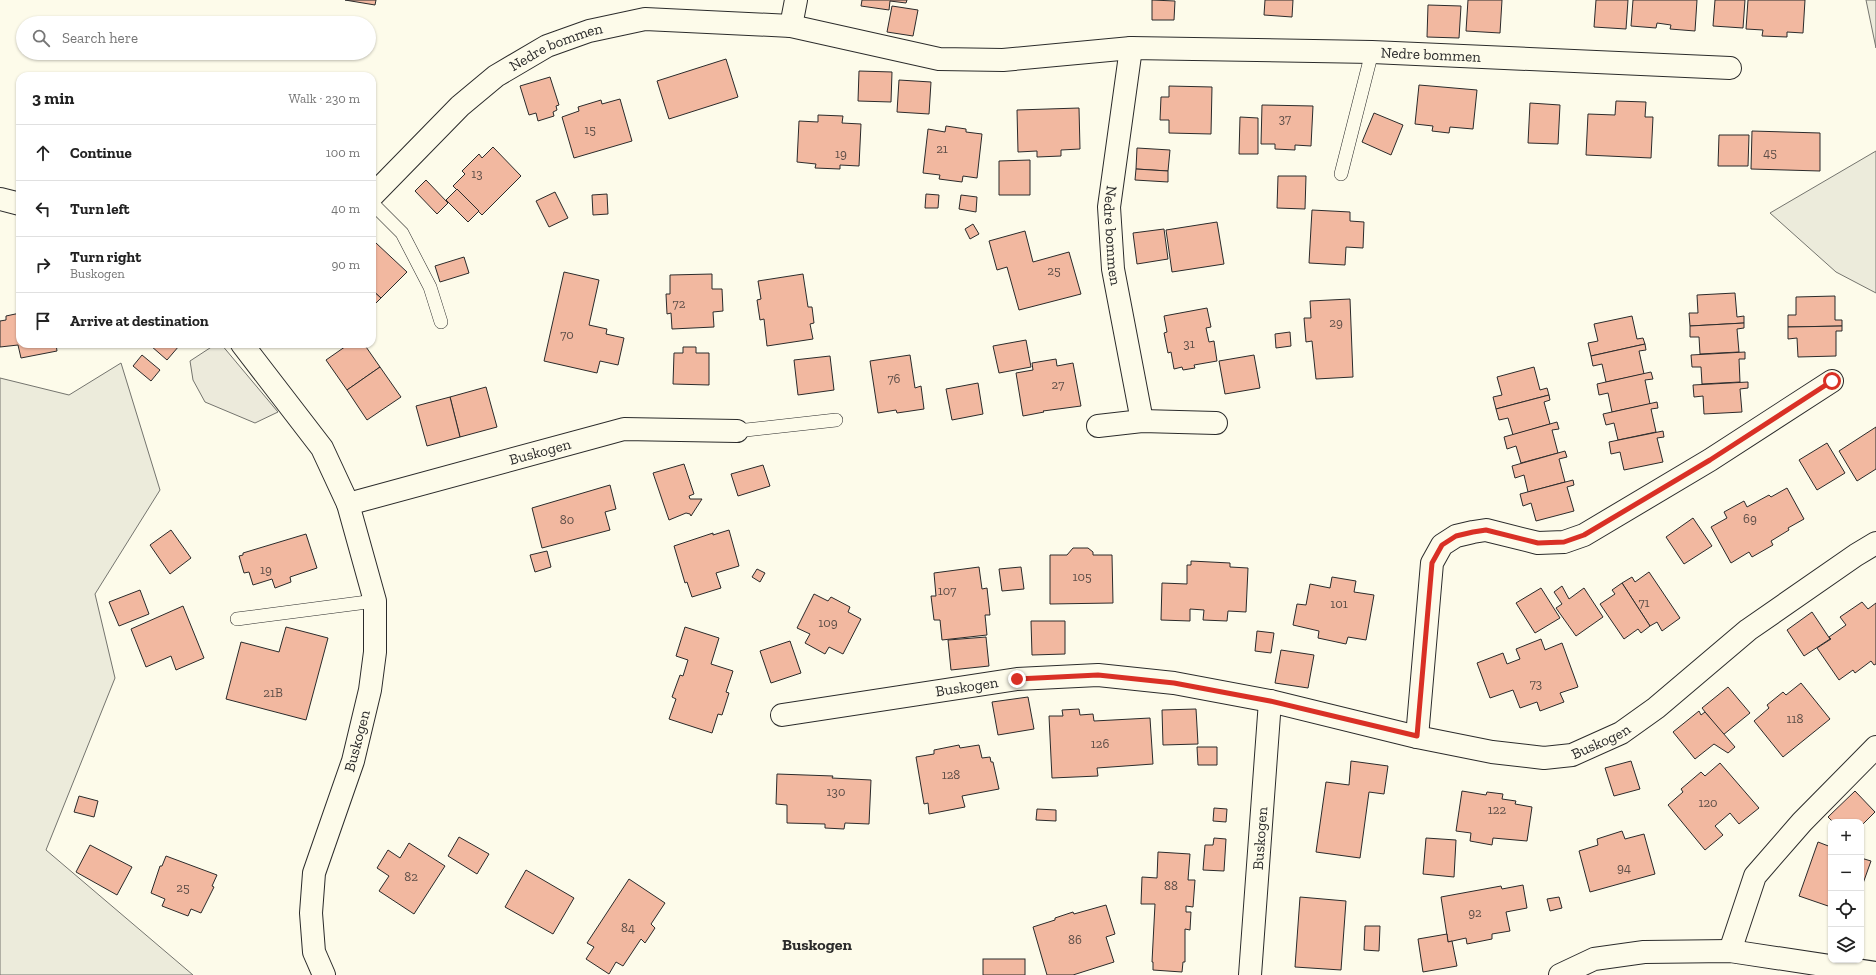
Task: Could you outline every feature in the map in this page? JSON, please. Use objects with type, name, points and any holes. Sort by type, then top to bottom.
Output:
[{"type":"street","points":[[791,26],[796,0]]},
{"type":"street","name":"Nedre bommen","points":[[376,192],[460,106],[496,76],[547,46],[589,31],[645,19],[791,26],[939,59],[1003,60],[1131,48],[1372,52],[1730,68]]},
{"type":"street","name":"Nedre bommen","points":[[1131,48],[1109,207],[1113,269],[1142,421]]},
{"type":"street","points":[[0,199],[16,203]]},
{"type":"street","name":"Buskogen","points":[[245,348],[322,448],[348,504],[375,601],[375,652],[370,690],[353,760],[314,874],[312,913],[314,952],[324,975]]},
{"type":"street","points":[[1417,736],[1432,563],[1442,545],[1456,536],[1486,530],[1538,543],[1564,542],[1584,535],[1710,460],[1832,381]]},
{"type":"street","points":[[1098,426],[1142,421],[1216,423]]},
{"type":"street","name":"Buskogen","points":[[348,504],[584,438],[624,429],[737,431]]},
{"type":"street","name":"Buskogen","points":[[782,715],[1017,679],[1098,675],[1174,683],[1270,701],[1492,752],[1544,758],[1572,755],[1621,733],[1656,708],[1748,630],[1856,555],[1876,543]]},
{"type":"street","name":"Buskogen","points":[[1250,975],[1270,701]]},
{"type":"street","points":[[1730,951],[1755,876],[1802,822],[1876,747]]},
{"type":"street","points":[[1560,975],[1594,959],[1644,952],[1730,951],[1876,973]]},
{"type":"lane","points":[[1341,174],[1372,52]]},
{"type":"lane","points":[[376,207],[402,233],[430,287],[441,322]]},
{"type":"lane","points":[[737,431],[836,420]]},
{"type":"lane","points":[[237,619],[375,601]]},
{"type":"shaded area","points":[[1866,0],[1876,0],[1876,48]]},
{"type":"shaded area","points":[[1876,151],[1876,293],[1836,272],[1770,213]]},
{"type":"shaded area","points":[[210,348],[224,348],[278,412],[255,423],[205,402],[193,380],[190,361]]},
{"type":"shaded area","points":[[121,363],[160,490],[95,594],[115,678],[46,850],[193,975],[0,975],[0,378],[69,395]]},
{"type":"building","points":[[345,0],[376,0],[375,5]]},
{"type":"building","points":[[862,0],[907,0],[906,3],[890,1],[889,10],[861,6]]},
{"type":"building","points":[[1152,0],[1175,1],[1174,20],[1152,20]]},
{"type":"building","points":[[1265,0],[1293,0],[1292,17],[1264,15]]},
{"type":"building","points":[[1468,0],[1502,0],[1500,33],[1466,31]]},
{"type":"building","points":[[1596,0],[1628,0],[1626,29],[1594,27]]},
{"type":"building","points":[[1633,0],[1697,0],[1695,31],[1670,29],[1671,25],[1657,23],[1656,28],[1631,26]]},
{"type":"building","points":[[1715,0],[1745,0],[1743,28],[1713,26]]},
{"type":"building","points":[[1748,0],[1805,0],[1803,33],[1787,32],[1787,37],[1762,36],[1763,30],[1746,29]]},
{"type":"building","points":[[1428,5],[1461,6],[1459,38],[1427,37]]},
{"type":"building","points":[[892,6],[918,10],[913,36],[887,32]]},
{"type":"building","points":[[726,59],[738,97],[669,119],[657,81]]},
{"type":"building","points":[[859,71],[892,72],[891,102],[858,101]]},
{"type":"building","points":[[550,77],[559,105],[556,106],[557,110],[553,112],[554,116],[538,121],[536,113],[529,115],[520,86]]},
{"type":"building","points":[[899,80],[931,82],[929,114],[897,112]]},
{"type":"building","points":[[1419,85],[1477,90],[1473,129],[1450,127],[1449,133],[1432,131],[1433,126],[1415,124]]},
{"type":"building","points":[[1169,86],[1212,87],[1211,134],[1169,133],[1169,120],[1160,120],[1161,97],[1169,97]]},
{"type":"building","points":[[620,99],[632,141],[574,158],[562,117],[579,111],[578,107],[601,100],[602,104]]},
{"type":"building","points":[[1616,101],[1646,102],[1645,117],[1653,117],[1651,158],[1586,155],[1588,114],[1615,115]]},
{"type":"building","points":[[1530,103],[1560,105],[1558,144],[1528,143]]},
{"type":"building","points":[[1262,105],[1313,106],[1311,146],[1295,145],[1295,150],[1275,149],[1275,144],[1261,144]]},
{"type":"building","points":[[1079,108],[1080,149],[1061,150],[1061,156],[1037,157],[1037,151],[1018,152],[1017,110]]},
{"type":"building","points":[[1374,113],[1403,125],[1391,155],[1362,142]]},
{"type":"building","points":[[818,115],[843,116],[842,123],[861,124],[859,166],[840,165],[840,169],[815,168],[816,164],[797,162],[799,121],[818,122]]},
{"type":"building","points":[[1240,117],[1258,118],[1258,154],[1239,154]]},
{"type":"building","points":[[946,126],[966,129],[966,132],[982,134],[977,178],[963,176],[962,182],[939,179],[940,175],[923,173],[928,129],[945,132]]},
{"type":"building","points":[[1752,131],[1820,133],[1820,171],[1751,169]]},
{"type":"building","points":[[1719,135],[1749,135],[1748,166],[1718,166]]},
{"type":"building","points":[[493,147],[521,176],[482,215],[453,186],[465,174],[462,171],[479,154],[482,158]]},
{"type":"building","points":[[1137,148],[1170,150],[1168,171],[1136,169]]},
{"type":"building","points":[[1030,160],[1030,195],[999,195],[999,161]]},
{"type":"building","points":[[1136,169],[1168,171],[1168,182],[1135,180]]},
{"type":"building","points":[[1278,176],[1306,176],[1305,209],[1277,208]]},
{"type":"building","points":[[426,180],[448,203],[437,214],[415,191]]},
{"type":"building","points":[[457,189],[479,211],[468,222],[446,200]]},
{"type":"building","points":[[555,192],[568,218],[549,227],[536,201]]},
{"type":"building","points":[[607,194],[608,214],[593,215],[592,195]]},
{"type":"building","points":[[926,194],[939,195],[938,208],[925,208]]},
{"type":"building","points":[[961,195],[977,197],[976,212],[959,209]]},
{"type":"building","points":[[1312,210],[1350,212],[1350,221],[1364,222],[1363,248],[1346,247],[1345,265],[1309,263]]},
{"type":"building","points":[[1217,222],[1224,264],[1172,272],[1166,230]]},
{"type":"building","points":[[973,224],[979,234],[970,239],[965,229]]},
{"type":"building","points":[[1164,229],[1168,259],[1137,264],[1133,233]]},
{"type":"building","points":[[1025,231],[1033,262],[1069,252],[1081,294],[1019,310],[1007,267],[997,270],[989,241]]},
{"type":"building","points":[[376,243],[407,272],[381,298],[376,294]]},
{"type":"building","points":[[464,257],[469,273],[440,282],[435,266]]},
{"type":"building","points":[[564,272],[599,280],[589,325],[607,329],[606,334],[624,338],[618,365],[600,361],[597,373],[544,361]]},
{"type":"building","points":[[712,274],[712,289],[722,289],[723,311],[713,312],[714,327],[672,329],[671,313],[667,314],[666,294],[670,294],[670,275]]},
{"type":"building","points":[[803,274],[808,307],[812,307],[814,323],[810,324],[813,339],[767,346],[764,319],[760,320],[757,300],[761,299],[758,281]]},
{"type":"building","points":[[1735,293],[1737,317],[1744,316],[1744,323],[1690,326],[1689,313],[1698,313],[1697,295]]},
{"type":"building","points":[[376,294],[381,298],[376,303]]},
{"type":"building","points":[[1835,296],[1835,320],[1842,320],[1842,326],[1788,327],[1788,315],[1796,315],[1796,297]]},
{"type":"building","points":[[1350,299],[1353,377],[1316,379],[1312,341],[1306,342],[1304,318],[1311,318],[1310,301]]},
{"type":"building","points":[[1207,308],[1211,327],[1206,328],[1209,342],[1214,341],[1217,361],[1194,365],[1195,368],[1183,370],[1182,367],[1174,369],[1171,352],[1168,353],[1164,333],[1167,332],[1164,316]]},
{"type":"building","points":[[16,314],[16,345],[0,347],[0,321],[6,320],[6,316]]},
{"type":"building","points":[[1632,316],[1637,339],[1643,338],[1645,344],[1591,356],[1588,343],[1598,341],[1594,324]]},
{"type":"building","points":[[1744,323],[1744,328],[1737,329],[1739,352],[1700,354],[1699,337],[1690,337],[1690,326]]},
{"type":"building","points":[[1842,326],[1842,331],[1836,331],[1836,356],[1798,357],[1797,338],[1788,339],[1788,327]]},
{"type":"building","points":[[1290,332],[1291,346],[1276,348],[1275,334]]},
{"type":"building","points":[[1026,340],[1031,367],[999,373],[993,346]]},
{"type":"building","points":[[1645,344],[1646,350],[1639,351],[1644,374],[1606,382],[1602,364],[1593,366],[1591,356]]},
{"type":"building","points":[[683,347],[696,347],[696,353],[709,353],[709,385],[673,384],[674,353],[683,353]]},
{"type":"building","points":[[19,348],[57,348],[57,351],[21,358]]},
{"type":"building","points":[[153,348],[177,348],[167,360]]},
{"type":"building","points":[[343,348],[367,348],[380,367],[347,390],[326,360]]},
{"type":"building","points":[[1745,352],[1745,359],[1739,359],[1740,382],[1702,384],[1701,367],[1692,367],[1691,355]]},
{"type":"building","points":[[142,355],[160,370],[151,381],[133,366]]},
{"type":"building","points":[[910,355],[915,388],[921,386],[924,409],[897,413],[896,410],[878,413],[870,361]]},
{"type":"building","points":[[1254,355],[1260,388],[1225,394],[1219,361]]},
{"type":"building","points":[[830,356],[834,390],[798,395],[794,360]]},
{"type":"building","points":[[1056,359],[1057,366],[1073,363],[1081,406],[1043,411],[1044,412],[1023,416],[1016,373],[1033,370],[1032,363]]},
{"type":"building","points":[[380,367],[401,397],[367,420],[347,390]]},
{"type":"building","points":[[1534,367],[1540,390],[1547,388],[1549,395],[1496,409],[1493,397],[1502,395],[1497,377]]},
{"type":"building","points":[[1651,372],[1653,379],[1645,380],[1650,404],[1612,412],[1608,393],[1599,395],[1597,384]]},
{"type":"building","points":[[1748,382],[1748,388],[1740,389],[1742,412],[1704,414],[1703,396],[1694,397],[1693,385]]},
{"type":"building","points":[[978,383],[983,414],[952,420],[946,389]]},
{"type":"building","points":[[486,387],[497,427],[460,437],[450,397]]},
{"type":"building","points":[[1549,395],[1550,400],[1544,402],[1550,424],[1513,435],[1508,418],[1499,420],[1496,409]]},
{"type":"building","points":[[450,397],[460,437],[427,446],[416,406]]},
{"type":"building","points":[[1657,402],[1658,408],[1651,409],[1656,432],[1618,440],[1614,423],[1606,425],[1603,414]]},
{"type":"building","points":[[1557,422],[1559,429],[1552,430],[1558,453],[1521,463],[1516,446],[1507,449],[1504,437]]},
{"type":"building","points":[[1876,427],[1876,469],[1857,481],[1839,451]]},
{"type":"building","points":[[1663,431],[1664,437],[1657,438],[1663,462],[1624,470],[1620,452],[1611,454],[1609,442]]},
{"type":"building","points":[[1827,443],[1845,473],[1817,490],[1799,460]]},
{"type":"building","points":[[1565,451],[1567,457],[1559,459],[1565,482],[1528,492],[1524,475],[1515,478],[1512,466]]},
{"type":"building","points":[[684,464],[694,494],[689,496],[690,499],[702,499],[691,516],[690,514],[686,513],[669,520],[653,473]]},
{"type":"building","points":[[763,465],[770,486],[738,496],[731,474]]},
{"type":"building","points":[[1573,480],[1574,485],[1567,487],[1574,511],[1536,521],[1531,503],[1523,506],[1520,494]]},
{"type":"building","points":[[610,485],[616,509],[605,512],[610,530],[542,548],[532,508]]},
{"type":"building","points":[[1787,488],[1804,519],[1788,528],[1789,530],[1771,541],[1773,545],[1752,557],[1749,552],[1731,563],[1711,527],[1727,518],[1724,512],[1744,501],[1747,507],[1769,495],[1771,497]]},
{"type":"building","points":[[1693,518],[1712,546],[1684,564],[1666,537]]},
{"type":"building","points":[[171,530],[191,558],[170,574],[150,545]]},
{"type":"building","points":[[729,530],[739,566],[716,573],[721,588],[692,597],[687,582],[685,583],[674,546],[713,533],[713,535]]},
{"type":"building","points":[[306,534],[317,568],[290,577],[291,582],[275,588],[272,579],[253,585],[249,572],[244,573],[239,556],[243,555],[243,553]]},
{"type":"building","points":[[1073,548],[1088,548],[1093,552],[1093,555],[1112,555],[1113,603],[1050,604],[1050,555],[1067,555]]},
{"type":"building","points":[[547,551],[551,567],[535,572],[530,555]]},
{"type":"building","points":[[1191,561],[1230,563],[1230,567],[1248,568],[1246,612],[1228,611],[1227,621],[1203,620],[1204,610],[1190,609],[1190,621],[1161,620],[1162,583],[1187,584],[1187,565],[1191,565]]},
{"type":"building","points":[[979,567],[982,589],[987,588],[990,615],[985,615],[987,635],[942,640],[940,620],[934,620],[931,596],[936,596],[934,573]]},
{"type":"building","points":[[1021,567],[1024,589],[1002,591],[999,569]]},
{"type":"building","points":[[757,569],[765,573],[760,582],[752,577]]},
{"type":"building","points":[[1649,572],[1680,618],[1662,631],[1657,622],[1650,626],[1622,583],[1632,577],[1635,582]]},
{"type":"building","points":[[1332,577],[1356,581],[1354,592],[1374,595],[1366,640],[1348,637],[1346,644],[1318,638],[1319,631],[1293,625],[1297,604],[1306,605],[1310,584],[1330,588]]},
{"type":"building","points":[[1622,583],[1650,626],[1641,633],[1638,629],[1624,639],[1600,604],[1615,594],[1612,590]]},
{"type":"building","points":[[1562,586],[1569,599],[1584,588],[1603,617],[1576,636],[1556,608],[1562,604],[1554,592]]},
{"type":"building","points":[[1541,588],[1560,618],[1535,633],[1516,603]]},
{"type":"building","points":[[140,590],[149,614],[119,626],[109,602]]},
{"type":"building","points":[[814,594],[828,601],[831,597],[850,607],[848,612],[861,619],[843,654],[829,647],[825,654],[805,643],[810,634],[797,628]]},
{"type":"building","points":[[1862,602],[1868,609],[1876,603],[1876,664],[1874,665],[1871,661],[1855,673],[1853,670],[1839,680],[1817,648],[1831,639],[1829,637],[1846,625],[1840,617]]},
{"type":"building","points":[[183,606],[204,658],[176,670],[171,656],[146,667],[131,629]]},
{"type":"building","points":[[1812,612],[1830,639],[1804,656],[1787,630]]},
{"type":"building","points":[[1031,621],[1065,621],[1065,654],[1032,655]]},
{"type":"building","points":[[286,627],[328,638],[306,720],[226,699],[241,642],[279,652]]},
{"type":"building","points":[[685,627],[719,638],[711,664],[733,671],[726,692],[729,693],[722,715],[718,714],[712,733],[669,719],[676,699],[672,697],[680,675],[683,676],[688,660],[676,656]]},
{"type":"building","points":[[1257,631],[1274,633],[1271,653],[1255,651]]},
{"type":"building","points":[[986,637],[989,666],[951,670],[948,640]]},
{"type":"building","points":[[1541,639],[1545,650],[1562,643],[1578,687],[1560,693],[1564,702],[1540,711],[1537,702],[1520,708],[1513,690],[1490,698],[1477,663],[1503,653],[1507,664],[1520,659],[1516,649]]},
{"type":"building","points":[[790,641],[801,673],[771,683],[760,651]]},
{"type":"building","points":[[1281,650],[1314,655],[1308,688],[1275,683]]},
{"type":"building","points":[[1801,683],[1830,719],[1783,757],[1754,721],[1769,708],[1767,705],[1783,692],[1786,695]]},
{"type":"building","points":[[1728,687],[1750,713],[1723,735],[1702,708]]},
{"type":"building","points":[[1028,697],[1034,729],[998,735],[992,702]]},
{"type":"building","points":[[1079,709],[1080,715],[1093,714],[1094,721],[1150,718],[1153,764],[1097,768],[1098,776],[1052,778],[1049,716],[1063,716],[1062,710]]},
{"type":"building","points":[[1196,709],[1198,744],[1163,745],[1162,710]]},
{"type":"building","points":[[1699,711],[1701,715],[1705,712],[1735,747],[1728,753],[1714,744],[1695,759],[1673,732]]},
{"type":"building","points":[[959,745],[960,748],[979,745],[982,758],[990,757],[991,762],[993,762],[999,789],[962,796],[965,807],[929,814],[928,803],[924,804],[916,757],[934,754],[934,750]]},
{"type":"building","points":[[1197,747],[1217,747],[1217,765],[1198,765]]},
{"type":"building","points":[[1351,761],[1388,766],[1384,794],[1369,792],[1360,858],[1316,852],[1326,782],[1349,785]]},
{"type":"building","points":[[1631,761],[1640,789],[1614,796],[1605,768]]},
{"type":"building","points":[[1720,763],[1759,808],[1739,824],[1730,813],[1715,826],[1723,835],[1705,850],[1668,805],[1683,792],[1681,789],[1701,772],[1705,776]]},
{"type":"building","points":[[777,774],[833,776],[832,778],[871,780],[869,824],[845,823],[844,829],[825,828],[825,824],[787,823],[787,805],[776,804]]},
{"type":"building","points":[[1462,791],[1486,795],[1487,792],[1503,794],[1502,799],[1516,801],[1515,804],[1532,807],[1527,841],[1493,838],[1492,845],[1470,841],[1471,833],[1456,831]]},
{"type":"building","points":[[1855,791],[1875,812],[1864,823],[1864,819],[1830,819],[1828,817]]},
{"type":"building","points":[[79,796],[98,801],[94,817],[74,812]]},
{"type":"building","points":[[1214,808],[1227,809],[1226,822],[1213,821]]},
{"type":"building","points":[[1037,809],[1056,810],[1056,821],[1036,820]]},
{"type":"building","points":[[1622,831],[1625,839],[1644,834],[1655,874],[1590,892],[1579,851],[1598,845],[1597,839]]},
{"type":"building","points":[[459,837],[489,854],[477,874],[448,856]]},
{"type":"building","points":[[1214,838],[1226,839],[1224,871],[1203,870],[1205,845],[1213,845]]},
{"type":"building","points":[[1426,838],[1456,840],[1454,877],[1423,874]]},
{"type":"building","points":[[1818,842],[1828,846],[1828,906],[1799,896]]},
{"type":"building","points":[[409,843],[445,866],[414,914],[379,891],[389,876],[377,868],[388,850],[400,858]]},
{"type":"building","points":[[90,845],[132,867],[117,895],[76,872]]},
{"type":"building","points":[[1158,852],[1190,854],[1188,880],[1195,880],[1193,907],[1186,906],[1186,912],[1191,912],[1190,930],[1185,929],[1185,962],[1183,962],[1182,972],[1153,970],[1152,962],[1155,904],[1141,904],[1142,877],[1157,878]]},
{"type":"building","points":[[166,856],[217,875],[212,886],[214,887],[201,913],[191,909],[188,916],[162,906],[165,899],[151,893],[160,866],[162,866]]},
{"type":"building","points":[[1864,859],[1871,861],[1864,881]]},
{"type":"building","points":[[526,870],[574,898],[553,934],[505,907]]},
{"type":"building","points":[[629,879],[665,903],[651,924],[655,928],[645,943],[641,939],[623,966],[616,962],[609,974],[586,959],[594,947],[587,943]]},
{"type":"building","points":[[1523,885],[1527,908],[1506,912],[1510,931],[1492,934],[1492,939],[1467,944],[1466,938],[1448,942],[1441,897],[1501,886],[1502,889]]},
{"type":"building","points":[[1300,897],[1346,901],[1341,970],[1295,967]]},
{"type":"building","points":[[1559,897],[1562,908],[1550,911],[1547,899]]},
{"type":"building","points":[[1106,905],[1115,934],[1106,937],[1114,962],[1073,975],[1047,975],[1033,927],[1073,912],[1074,914]]},
{"type":"building","points":[[1365,926],[1380,926],[1379,951],[1364,950]]},
{"type":"building","points":[[1447,934],[1448,942],[1452,941],[1457,966],[1423,972],[1418,939]]},
{"type":"building","points":[[983,959],[1025,959],[1025,975],[983,975]]},
{"type":"district","name":"Buskogen","points":[[817,944]]},
{"type":"route","points":[[1017,679],[1098,675],[1174,683],[1270,701],[1417,736],[1432,563],[1442,545],[1456,536],[1486,530],[1538,543],[1564,542],[1584,535],[1710,460],[1832,381]]}]
